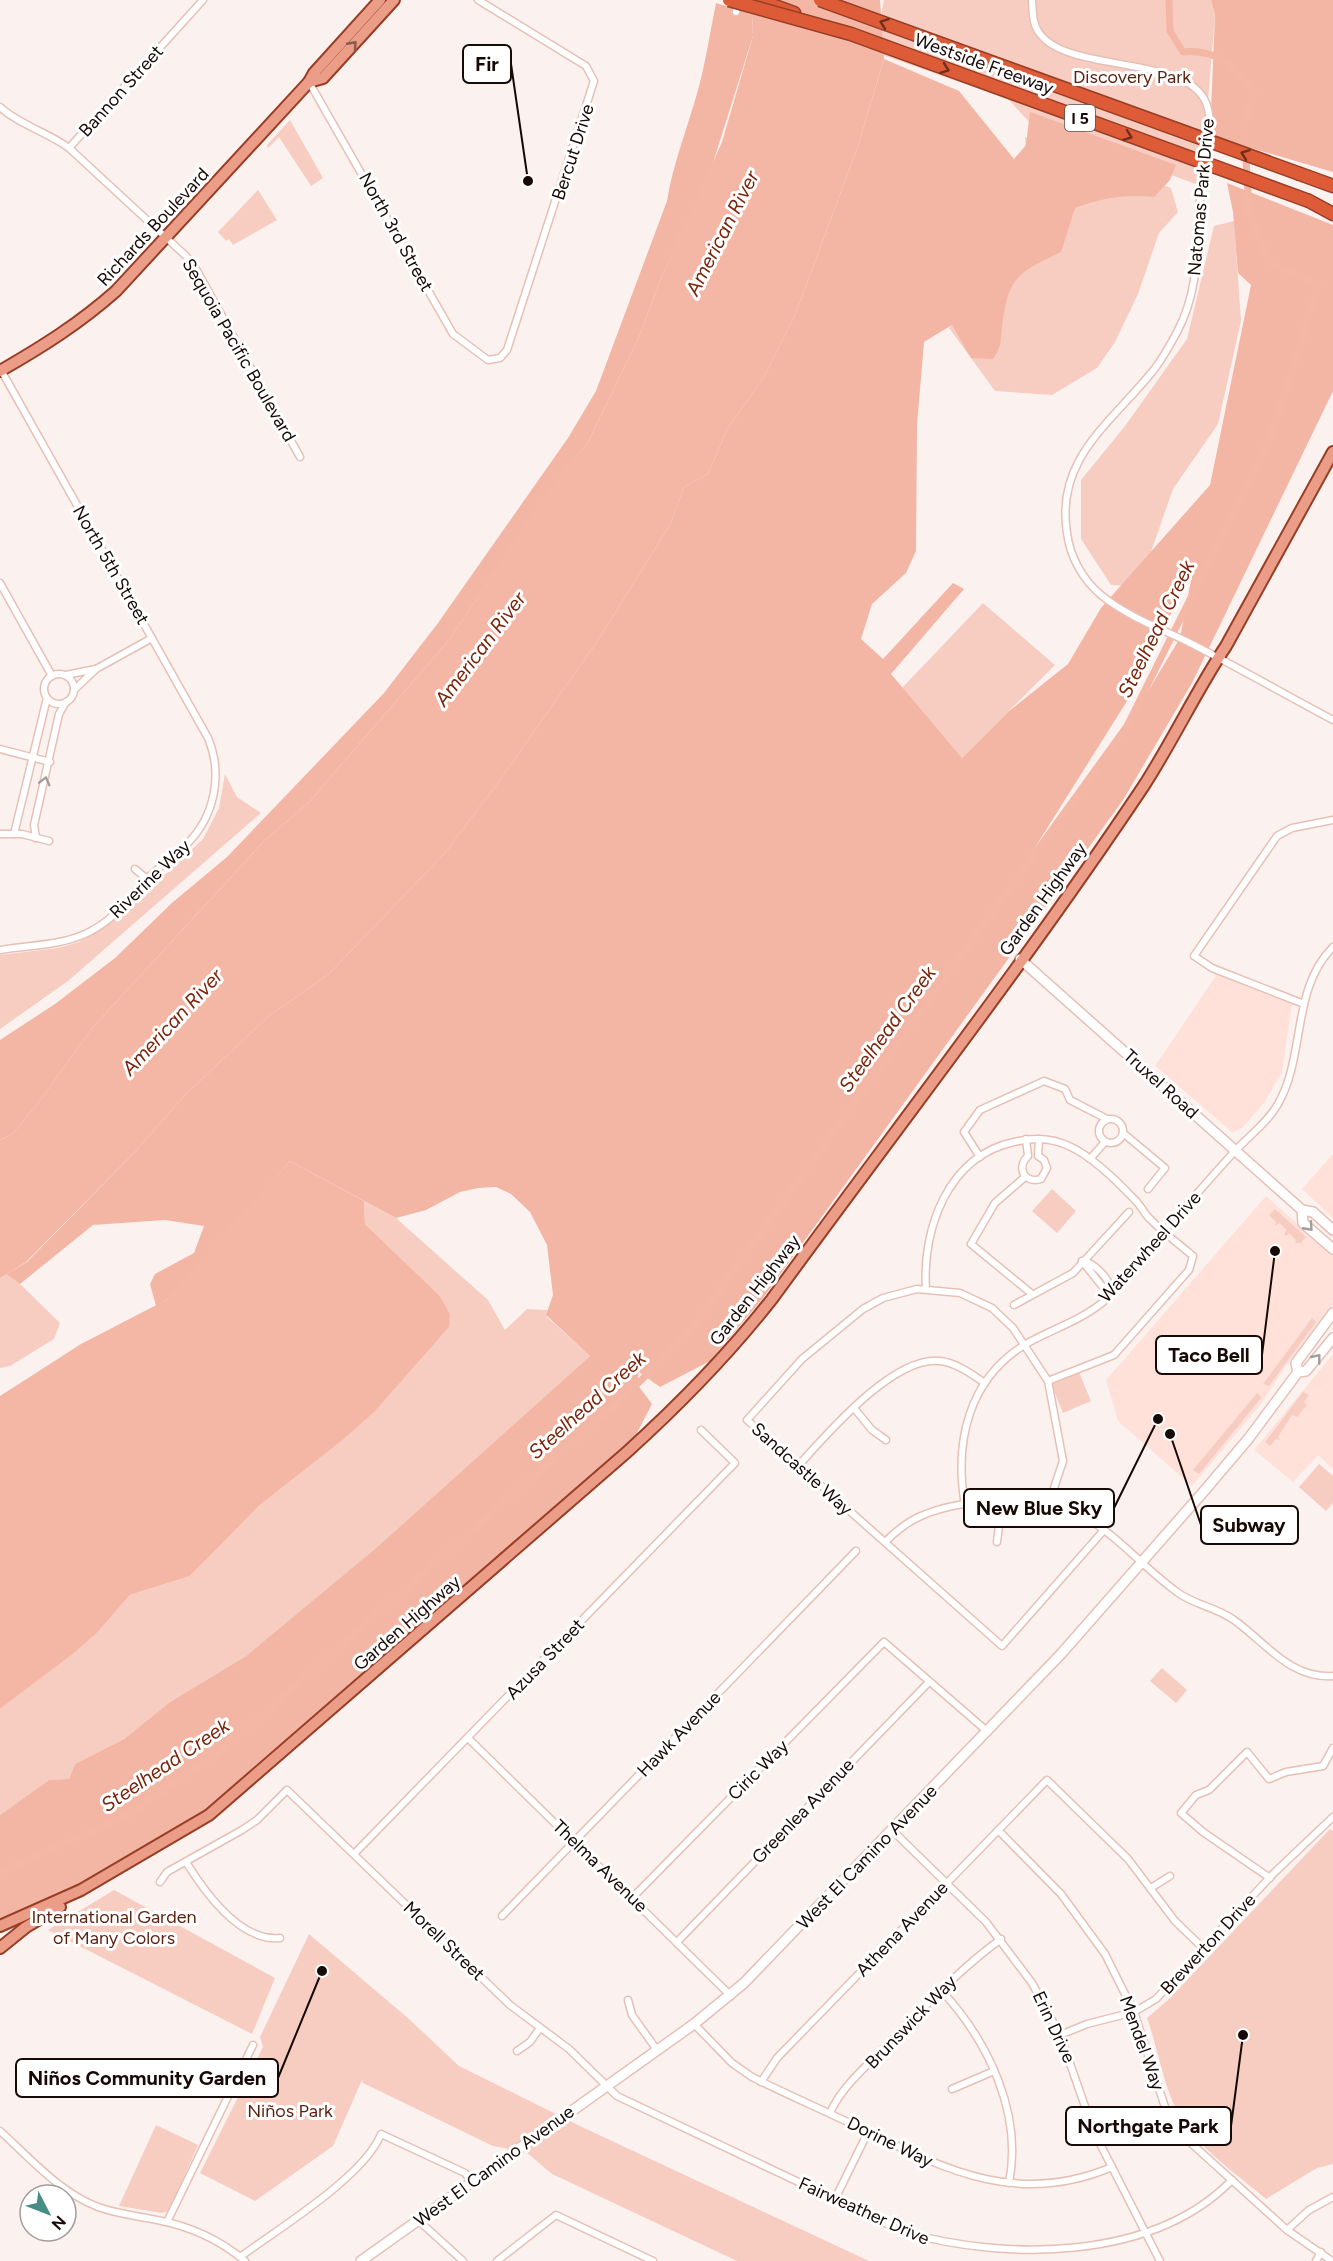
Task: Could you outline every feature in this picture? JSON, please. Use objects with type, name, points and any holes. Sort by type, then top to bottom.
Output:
[{"type":"highway","points":[[729,0],[850,34]]},
{"type":"highway","name":"Westside Freeway","points":[[758,0],[1309,201],[1333,212]]},
{"type":"highway","name":"Westside Freeway","points":[[820,0],[1333,184]]},
{"type":"main road","name":"Richards Boulevard","points":[[0,370],[54,340],[95,311],[167,238],[380,0]]},
{"type":"main road","name":"Richards Boulevard","points":[[309,82],[323,78],[394,0]]},
{"type":"main road","name":"Garden Highway","points":[[81,1890],[191,1827],[233,1796],[680,1404],[726,1356],[772,1299],[1142,788],[1183,722],[1333,452]]},
{"type":"main road","name":"Garden Highway","points":[[1279,549],[1333,465]]},
{"type":"main road","name":"Truxel Road","points":[[1020,959],[1302,1210],[1313,1212],[1333,1230]]},
{"type":"main road","name":"Truxel Road","points":[[1302,1210],[1303,1223],[1333,1249]]},
{"type":"main road","name":"West El Camino Avenue","points":[[1298,1372],[1296,1363],[1333,1313]]},
{"type":"main road","name":"West El Camino Avenue","points":[[361,2261],[694,2024],[731,1996],[768,1961],[988,1732],[1142,1563],[1249,1437],[1298,1372],[1306,1371],[1333,1338]]},
{"type":"main road","points":[[0,1926],[81,1890]]},
{"type":"main road","points":[[0,1948],[26,1927],[66,1903],[81,1890]]},
{"type":"main road","points":[[0,1920],[21,1912],[35,1910]]},
{"type":"street","name":"Bannon Street","points":[[0,107],[19,122],[38,129],[69,147],[203,0]]},
{"type":"street","name":"Bercut Drive","points":[[478,0],[586,66],[594,81],[507,350],[501,358]]},
{"type":"street","points":[[736,12],[737,0]]},
{"type":"street","name":"Natomas Park Drive","points":[[1032,0],[1033,21],[1039,33],[1058,50],[1172,76],[1198,91],[1208,108],[1208,142],[1201,186],[1198,259],[1188,304],[1178,330],[1155,369],[1081,455],[1067,486],[1064,503],[1068,540],[1081,572],[1100,594],[1136,617],[1333,720]]},
{"type":"street","name":"North 3rd Street","points":[[309,82],[453,334],[488,360],[501,358]]},
{"type":"street","name":"Sequoia Pacific Boulevard","points":[[69,147],[167,238],[196,269],[300,457]]},
{"type":"street","name":"North 5th Street","points":[[0,370],[208,738],[215,765]]},
{"type":"street","points":[[0,583],[51,676]]},
{"type":"street","points":[[0,601],[7,597]]},
{"type":"street","points":[[36,838],[34,825],[59,714],[74,691],[96,669],[152,638]]},
{"type":"street","points":[[14,834],[47,698],[45,684],[51,676],[96,669]]},
{"type":"street","points":[[65,675],[72,682],[74,691]]},
{"type":"street","points":[[47,698],[58,704],[66,702]]},
{"type":"street","points":[[0,749],[50,762]]},
{"type":"street","name":"Riverine Way","points":[[0,950],[60,943],[91,931],[118,912],[147,879],[187,844],[204,821],[214,790],[215,765]]},
{"type":"street","points":[[1304,1004],[1212,968],[1194,956],[1277,836],[1292,828],[1333,820]]},
{"type":"street","points":[[0,834],[14,834],[49,841]]},
{"type":"street","points":[[135,869],[147,879]]},
{"type":"street","name":"Waterwheel Drive","points":[[965,1506],[960,1468],[961,1443],[969,1415],[985,1383],[1001,1364],[1026,1345],[1092,1311],[1277,1107],[1284,1094],[1295,1060],[1304,1004],[1314,971],[1333,947]]},
{"type":"street","points":[[980,1157],[964,1132],[980,1110],[1044,1081],[1065,1089],[1070,1100],[1107,1119],[1115,1119],[1121,1125],[1123,1133],[1165,1168],[1148,1189]]},
{"type":"street","points":[[1107,1119],[1100,1125],[1099,1134],[1105,1142],[1112,1143],[1119,1140],[1123,1133]]},
{"type":"street","points":[[1026,1139],[1028,1156],[1023,1161],[1021,1169],[1026,1177],[1036,1180],[1046,1172],[1044,1160],[1038,1156],[1039,1138]]},
{"type":"street","points":[[926,1288],[925,1257],[936,1213],[957,1179],[980,1157],[999,1146],[1026,1139],[1039,1138],[1064,1143],[1090,1159],[1134,1198],[1149,1218],[1193,1256],[1189,1270],[1114,1355],[1048,1381],[1063,1461],[1049,1503]]},
{"type":"street","points":[[1090,1159],[1105,1142]]},
{"type":"street","points":[[1026,1177],[995,1203],[971,1244],[1032,1294]]},
{"type":"street","points":[[1014,1305],[1072,1273],[1128,1212]]},
{"type":"street","points":[[1082,1261],[1102,1286],[1113,1290]]},
{"type":"street","name":"Sandcastle Way","points":[[1048,1381],[1026,1345],[1009,1324],[982,1302],[949,1290],[926,1288],[895,1294],[863,1309],[802,1359],[747,1420],[1002,1646],[1104,1530]]},
{"type":"street","points":[[798,1466],[854,1408],[901,1370],[919,1362],[938,1360],[952,1364],[985,1383]]},
{"type":"street","points":[[854,1408],[872,1430],[886,1440]]},
{"type":"street","name":"Azusa Street","points":[[354,1854],[735,1463],[701,1430]]},
{"type":"street","points":[[885,1542],[902,1527],[922,1515],[965,1506],[1019,1500],[1049,1503],[1083,1516],[1104,1530],[1184,1597],[1234,1620],[1290,1666],[1308,1675],[1333,1676]]},
{"type":"street","points":[[996,1503],[999,1525],[997,1542]]},
{"type":"street","name":"Hawk Avenue","points":[[502,1916],[856,1551]]},
{"type":"street","name":"Ciric Way","points":[[633,1897],[884,1642],[929,1682]]},
{"type":"street","points":[[929,1682],[988,1732]]},
{"type":"street","name":"Greenlea Avenue","points":[[678,1941],[929,1682]]},
{"type":"street","name":"Thelma Avenue","points":[[468,1738],[678,1941],[731,1996]]},
{"type":"street","points":[[1270,1878],[1203,1832],[1181,1813],[1196,1795],[1209,1790],[1247,1752],[1269,1779],[1286,1772],[1323,1766],[1333,1748]]},
{"type":"street","name":"Athena Avenue","points":[[761,2082],[777,2058],[1047,1780],[1128,1859],[1151,1888]]},
{"type":"street","name":"Morell Street","points":[[186,1862],[257,1820],[287,1790],[510,2005],[569,2049],[606,2086]]},
{"type":"street","name":"Brewerton Drive","points":[[1060,2035],[1087,2024],[1134,2012],[1164,1993],[1270,1878],[1333,1817]]},
{"type":"street","name":"Erin Drive","points":[[892,1830],[947,1882],[1001,1939],[1032,1983],[1060,2035],[1094,2132],[1160,2261]]},
{"type":"street","name":"Mendel Way","points":[[998,1830],[1045,1876],[1105,1954],[1134,2012],[1170,2117],[1190,2143],[1287,2230],[1332,2261]]},
{"type":"street","points":[[160,1882],[167,1872],[186,1862],[218,1907],[260,1936],[280,1938]]},
{"type":"street","points":[[1170,1876],[1151,1888],[1175,1921],[1204,1949]]},
{"type":"street","name":"Brunswick Way","points":[[830,2113],[845,2088],[941,1990],[977,1957],[1001,1939]]},
{"type":"street","points":[[941,1990],[968,2022],[994,2071],[1012,2131],[1013,2151],[1009,2183]]},
{"type":"street","points":[[628,2000],[632,2014],[657,2050]]},
{"type":"street","name":"Dorine Way","points":[[694,2024],[732,2063],[761,2082],[949,2170],[1009,2183],[1058,2183],[1089,2176],[1112,2167]]},
{"type":"street","points":[[517,2051],[530,2042],[540,2028]]},
{"type":"street","points":[[167,2222],[253,2045]]},
{"type":"street","points":[[952,2089],[994,2071]]},
{"type":"street","name":"Fairweather Drive","points":[[606,2086],[617,2096],[925,2240],[995,2256],[1034,2258],[1078,2254],[1147,2235],[1202,2207],[1232,2180]]},
{"type":"street","points":[[0,2131],[57,2182],[80,2199],[112,2211],[167,2222],[206,2236],[242,2259],[357,2170],[374,2149],[381,2134],[465,2173],[471,2181]]},
{"type":"street","points":[[835,2199],[868,2132]]},
{"type":"street","points":[[1287,2230],[1309,2210],[1333,2197]]},
{"type":"street","points":[[497,2261],[556,2215],[653,2261]]},
{"type":"street","points":[[418,2220],[463,2261]]},
{"type":"street","points":[[1316,2261],[1321,2252]]},
{"type":"shaded area","points":[[1211,0],[1333,0],[1333,172],[1210,136],[1215,15]]},
{"type":"shaded area","points":[[716,3],[752,14],[753,36],[711,169],[661,278],[639,337],[587,444],[561,475],[448,641],[309,802],[264,841],[92,1028],[38,1103],[12,1134],[0,1140],[0,1040],[55,1004],[115,958],[173,902],[227,857],[384,693],[438,623],[568,438],[596,391],[667,201],[701,79]]},
{"type":"shaded area","points":[[884,59],[959,91],[1014,159],[1026,145],[1030,112],[1176,165],[1170,180],[1154,197],[1114,198],[1075,208],[1061,252],[1025,272],[1012,287],[1004,310],[1000,344],[993,359],[971,358],[952,325],[924,342],[917,425],[916,551],[906,573],[872,604],[861,639],[883,659],[953,583],[964,589],[891,674],[962,758],[1008,712],[1068,664],[1101,608],[1210,485],[1251,285],[1238,273],[1233,212],[1227,183],[1333,225],[1333,391],[1192,683],[1123,800],[763,1298],[710,1361],[660,1387],[639,1372],[637,1384],[652,1404],[627,1452],[265,1769],[175,1836],[53,1903],[0,1922],[0,1815],[49,1780],[69,1779],[75,1764],[124,1739],[170,1702],[246,1656],[376,1548],[590,1356],[546,1315],[553,1295],[547,1245],[530,1212],[511,1194],[496,1187],[460,1192],[426,1210],[396,1218],[290,1161],[193,1272],[166,1300],[156,1306],[150,1284],[155,1274],[194,1253],[204,1226],[165,1220],[93,1225],[20,1284],[6,1274],[27,1262],[137,1150],[185,1095],[269,1016],[329,974],[445,853],[498,783],[597,642],[670,525],[684,487],[708,474],[728,428],[763,379],[796,313],[858,146]],"holes":[[[1193,570],[1180,638],[1127,726],[992,916],[1127,701]]]},
{"type":"shaded area","points":[[1217,974],[1292,1004],[1282,1072],[1264,1103],[1243,1127],[1233,1133],[1155,1066]]},
{"type":"shaded area","points":[[1333,1154],[1333,1218],[1302,1189]]},
{"type":"shaded area","points":[[1266,1196],[1333,1256],[1333,1305],[1285,1367],[1261,1404],[1192,1486],[1118,1421],[1106,1380]]},
{"type":"shaded area","points":[[1333,1354],[1333,1469],[1318,1455],[1293,1482],[1254,1450]]},
{"type":"green space","name":"Discovery Park","points":[[884,0],[1211,0],[1215,15],[1201,186],[1030,123],[1008,99],[874,52]]},
{"type":"green space","points":[[290,120],[323,178],[311,186],[279,137],[268,148],[267,145]]},
{"type":"green space","points":[[1025,137],[1171,188],[1178,212],[1159,233],[1138,294],[1115,342],[1097,368],[1052,395],[995,391],[949,328],[992,281],[1029,222]]},
{"type":"green space","points":[[258,190],[277,220],[233,245],[229,239],[226,241],[218,232]]},
{"type":"green space","points":[[1234,221],[1241,321],[1218,424],[1173,489],[1139,586],[1111,585],[1081,539],[1081,480],[1125,426],[1187,339],[1214,226]]},
{"type":"green space","points":[[983,603],[1055,665],[962,758],[901,689]]},
{"type":"green space","points":[[225,774],[237,797],[261,813],[68,981],[0,1029],[0,955],[58,948],[79,942],[121,916],[203,839],[219,808]]},
{"type":"green space","points":[[1052,1189],[1076,1211],[1057,1233],[1032,1211]]},
{"type":"green space","points":[[364,1201],[396,1218],[488,1300],[505,1330],[527,1309],[548,1310],[546,1316],[590,1356],[376,1548],[246,1656],[170,1702],[124,1739],[75,1764],[69,1779],[49,1780],[0,1815],[0,1709],[97,1633],[130,1595],[190,1576],[260,1505],[339,1443],[449,1327],[449,1314],[439,1295],[365,1224]]},
{"type":"green space","points":[[1275,1209],[1306,1237],[1301,1243],[1295,1243],[1296,1240],[1289,1233],[1286,1236],[1284,1234],[1287,1230],[1279,1223],[1275,1226],[1276,1222],[1269,1215]]},
{"type":"green space","points":[[6,1274],[20,1284],[60,1323],[54,1339],[10,1366],[0,1368],[0,1278]]},
{"type":"green space","points":[[1312,1318],[1316,1322],[1269,1386],[1263,1384]]},
{"type":"green space","points":[[1079,1372],[1091,1401],[1063,1413],[1051,1384]]},
{"type":"green space","points":[[1303,1392],[1309,1395],[1304,1402],[1307,1405],[1297,1417],[1292,1415],[1278,1437],[1280,1440],[1276,1439],[1270,1446],[1265,1442]]},
{"type":"green space","points":[[1257,1393],[1262,1397],[1199,1474],[1193,1470]]},
{"type":"green space","points":[[1319,1464],[1333,1476],[1333,1503],[1326,1511],[1299,1487]]},
{"type":"green space","points":[[1162,1668],[1187,1690],[1176,1703],[1150,1681]]},
{"type":"green space","points":[[1330,1829],[1333,1831],[1333,2164],[1317,2168],[1266,2199],[1212,2154],[1184,2123],[1171,2099],[1147,2018],[1168,2000]]},
{"type":"green space","name":"International Garden of Many Colors","points":[[114,1890],[275,1978],[252,2034],[48,1930]]},
{"type":"green space","name":"Niños Park","points":[[309,1934],[409,2019],[459,2066],[582,2127],[869,2261],[737,2261],[552,2174],[526,2152],[493,2146],[363,2083],[362,2080],[333,2146],[255,2201],[200,2173],[263,2047],[260,2037]]},
{"type":"green space","points":[[156,2125],[198,2145],[169,2211],[162,2213],[119,2206]]},
{"type":"water","name":"American River","points":[[756,0],[880,0],[884,59],[858,146],[796,313],[763,379],[728,428],[708,474],[684,487],[670,525],[597,642],[498,783],[445,853],[329,974],[269,1016],[185,1095],[137,1150],[26,1262],[0,1278],[0,1140],[12,1134],[38,1103],[92,1028],[264,841],[309,802],[448,641],[561,474],[587,444],[639,337],[661,278],[722,142],[753,36],[752,14]]},
{"type":"water","points":[[290,1161],[364,1201],[365,1224],[439,1295],[450,1314],[449,1327],[374,1412],[339,1443],[260,1505],[190,1576],[130,1595],[97,1633],[0,1709],[0,1396],[81,1344],[166,1300]]},
{"type":"waterway","name":"Steelhead Creek","points":[[0,1872],[125,1817],[217,1754],[622,1399],[687,1335],[1127,726],[1270,439],[1319,285],[1269,263],[1249,210],[1244,126],[1254,92],[1231,68],[1215,57],[1206,53],[1183,52],[1170,31],[1169,0]]},
{"type":"place","name":"Fir","points":[[528,181]]},
{"type":"place","name":"Taco Bell","points":[[1275,1251]]},
{"type":"place","name":"New Blue Sky","points":[[1158,1419]]},
{"type":"place","name":"Subway","points":[[1170,1434]]},
{"type":"place","name":"Niños Community Garden","points":[[322,1971]]},
{"type":"place","name":"Northgate Park","points":[[1243,2035]]}]
